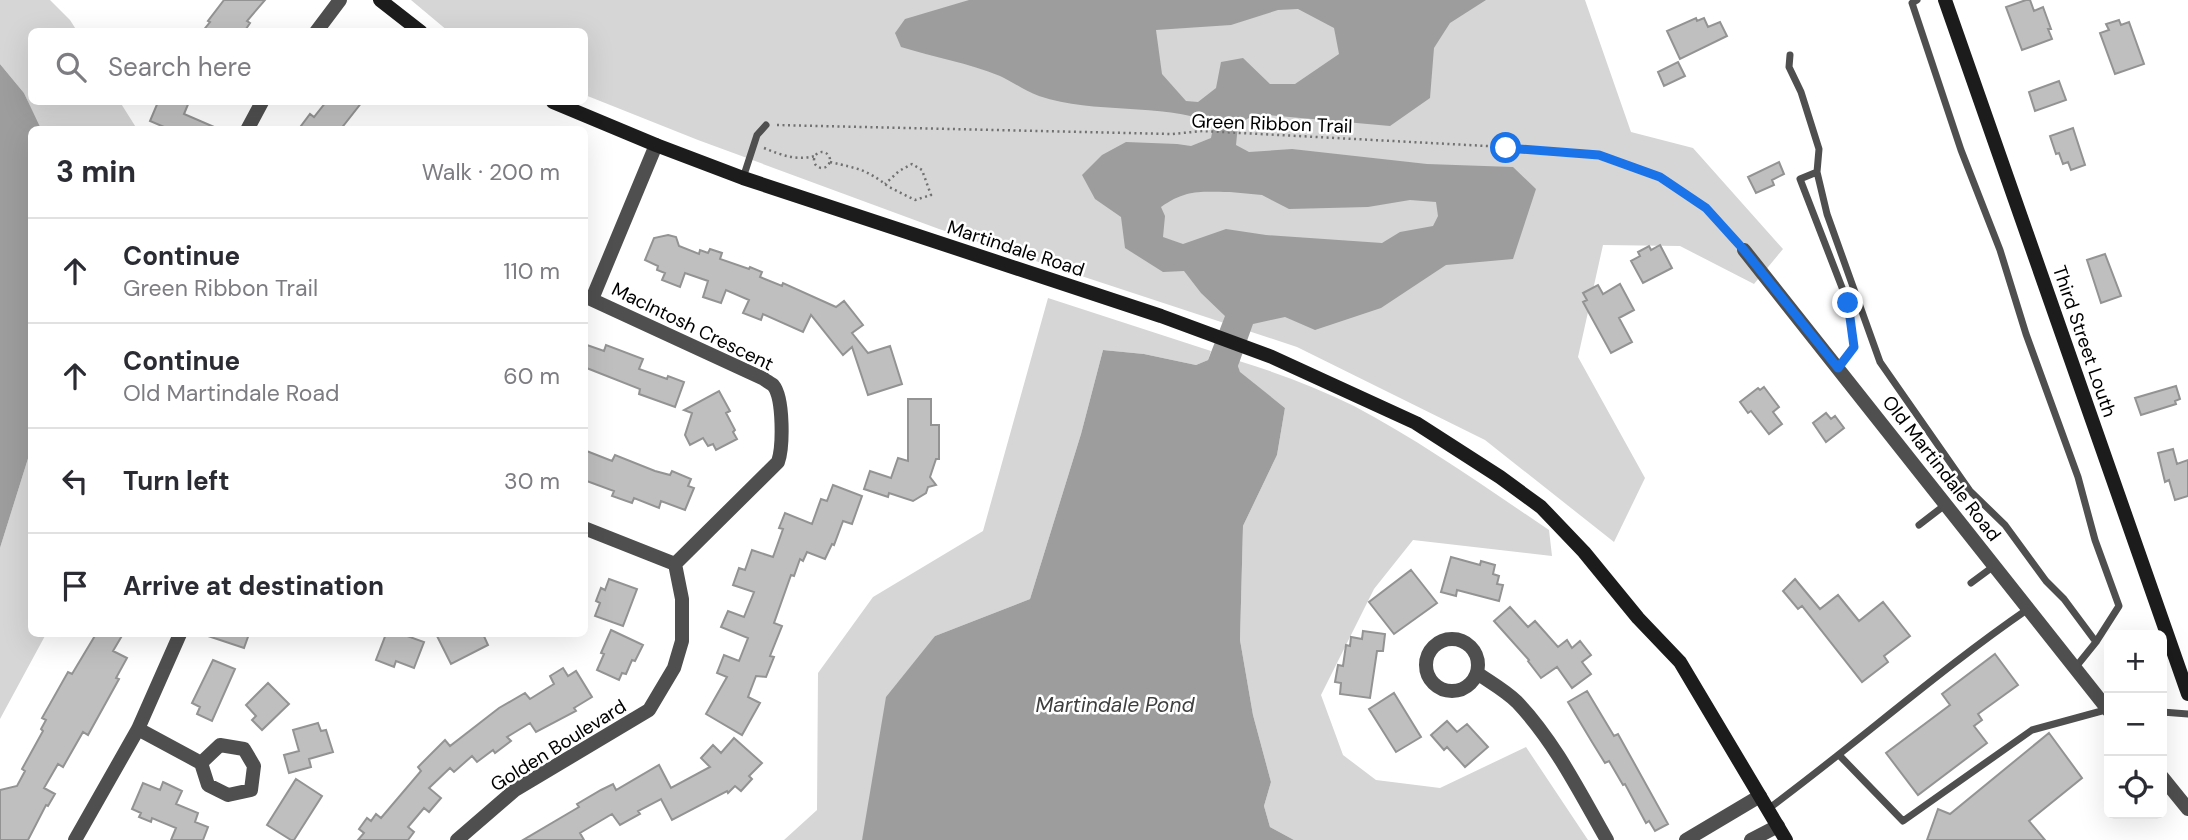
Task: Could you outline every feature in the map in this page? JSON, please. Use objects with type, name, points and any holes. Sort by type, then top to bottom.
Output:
[{"type":"main road","points":[[380,0],[416,28]]},
{"type":"main road","name":"Third Street Louth","points":[[1945,0],[2188,694]]},
{"type":"main road","points":[[560,105],[743,178]]},
{"type":"main road","name":"Martindale Road","points":[[743,178],[1161,316],[1272,357],[1416,423],[1541,507],[1584,552],[1638,618],[1680,662],[1764,803]]},
{"type":"main road","points":[[1764,803],[1786,840]]},
{"type":"street","points":[[319,28],[340,0]]},
{"type":"street","points":[[249,126],[260,105]]},
{"type":"street","points":[[588,297],[656,145]]},
{"type":"street","name":"Old Martindale Road","points":[[1744,250],[2104,704]]},
{"type":"street","name":"MacIntosh Crescent","points":[[588,297],[764,379],[773,384],[779,397],[782,451],[778,462],[675,564]]},
{"type":"street","points":[[588,530],[675,564]]},
{"type":"street","name":"Golden Boulevard","points":[[457,840],[515,790],[649,710],[674,668],[682,641],[682,599],[675,564]]},
{"type":"street","points":[[75,840],[138,729],[179,637]]},
{"type":"street","points":[[1477,673],[1515,700],[1536,725],[1554,749],[1607,840]]},
{"type":"street","points":[[138,729],[201,763]]},
{"type":"street","points":[[2167,783],[2188,809]]},
{"type":"street","points":[[1686,840],[1764,803]]},
{"type":"street","points":[[1751,840],[1778,826]]},
{"type":"lane","points":[[1917,0],[1912,3],[1961,150],[2000,250],[2030,344],[2078,477],[2095,541],[2119,606],[2075,668]]},
{"type":"lane","points":[[1790,55],[1789,67],[1801,92],[1819,149],[1817,172],[1827,214],[1880,362],[1970,491],[2005,525],[2096,642]]},
{"type":"lane","points":[[743,178],[757,135],[766,125]]},
{"type":"lane","points":[[1817,172],[1800,179],[1848,303],[1854,347],[1838,368]]},
{"type":"lane","points":[[1919,525],[1946,504]]},
{"type":"lane","points":[[1971,583],[1994,565]]},
{"type":"lane","points":[[1764,803],[1839,755],[1969,650],[2028,608]]},
{"type":"lane","points":[[1839,755],[1903,821],[2032,730],[2104,711]]},
{"type":"lane","points":[[2167,712],[2188,713]]},
{"type":"path","name":"Green Ribbon Trail","points":[[766,125],[1172,134],[1203,131],[1599,155],[1660,177],[1706,208],[1744,250]]},
{"type":"path","points":[[754,145],[791,158],[805,159],[819,152],[827,153],[830,157],[827,167],[819,167],[814,161],[815,156]]},
{"type":"path","points":[[830,162],[869,171],[886,184],[915,200],[931,195],[922,170],[912,164],[886,184]]},
{"type":"shaded area","points":[[0,0],[50,0],[75,28],[28,28],[28,102],[24,93],[0,64]]},
{"type":"shaded area","points":[[411,0],[1585,0],[1631,132],[1693,148],[1783,249],[1754,284],[1680,246],[1603,245],[1578,357],[1645,478],[1614,542],[1485,440],[1297,347],[939,229],[588,96],[588,28],[444,28]]},
{"type":"shaded area","points":[[29,105],[122,105],[135,126],[39,126]]},
{"type":"shaded area","points":[[1048,298],[1211,351],[1208,360],[1196,365],[1144,354],[1103,350],[1081,434],[1030,599],[935,636],[862,840],[784,840],[817,810],[818,673],[873,597],[983,531]]},
{"type":"shaded area","points":[[1239,361],[1298,381],[1354,406],[1429,450],[1549,530],[1552,556],[1413,540],[1374,589],[1321,695],[1343,755],[1376,780],[1440,788],[1526,747],[1588,840],[1294,840],[1270,827],[1264,806],[1271,782],[1253,715],[1240,640],[1243,526],[1277,455],[1285,408],[1240,373]]},
{"type":"shaded area","points":[[28,459],[28,637],[44,637],[0,719],[0,548]]},
{"type":"water","name":"Martindale Pond","points":[[969,0],[1486,0],[1450,23],[1434,48],[1430,98],[1390,126],[1255,114],[1238,125],[1236,145],[1249,152],[1292,149],[1427,164],[1513,167],[1536,189],[1513,259],[1446,265],[1381,308],[1315,330],[1285,317],[1253,324],[1238,366],[1240,372],[1285,408],[1277,455],[1243,526],[1240,640],[1253,715],[1271,782],[1264,806],[1270,827],[1294,840],[862,840],[886,697],[935,636],[1030,599],[1081,434],[1103,350],[1144,354],[1196,365],[1208,360],[1225,316],[1201,293],[1184,271],[1163,272],[1125,248],[1121,217],[1095,199],[1082,175],[1102,155],[1126,142],[1191,146],[1211,138],[1214,123],[1171,113],[1083,105],[1039,96],[988,71],[901,47],[895,33],[905,19]],"holes":[[[1298,9],[1334,28],[1339,54],[1295,84],[1270,84],[1243,58],[1221,62],[1216,88],[1198,102],[1186,101],[1162,74],[1156,30],[1231,25],[1278,10]],[[1230,192],[1262,195],[1289,209],[1368,207],[1410,200],[1436,202],[1438,216],[1433,226],[1400,232],[1382,243],[1266,235],[1226,229],[1183,244],[1163,237],[1165,216],[1161,207],[1186,194]]]},
{"type":"water","points":[[0,64],[24,93],[40,126],[28,126],[28,459],[0,548]]},
{"type":"building","points":[[224,0],[265,0],[247,21],[250,23],[247,28],[205,28],[210,22],[208,21]]},
{"type":"building","points":[[2030,0],[2034,11],[2043,7],[2052,39],[2022,50],[2006,7]]},
{"type":"building","points":[[1696,18],[1697,21],[1704,18],[1708,27],[1720,22],[1727,36],[1680,59],[1667,31]]},
{"type":"building","points":[[2119,20],[2121,25],[2129,22],[2144,64],[2115,74],[2100,33],[2109,30],[2106,24]]},
{"type":"building","points":[[1678,62],[1685,76],[1664,86],[1658,72]]},
{"type":"building","points":[[2059,81],[2066,100],[2035,111],[2029,92]]},
{"type":"building","points":[[157,105],[188,105],[184,114],[212,126],[162,126],[150,121]]},
{"type":"building","points":[[324,105],[360,105],[343,126],[301,126],[310,114],[314,117]]},
{"type":"building","points":[[2073,128],[2085,165],[2071,170],[2068,162],[2063,164],[2059,153],[2056,154],[2050,136]]},
{"type":"building","points":[[1779,162],[1784,174],[1772,180],[1774,185],[1756,193],[1748,177]]},
{"type":"building","points":[[668,235],[676,237],[679,246],[699,254],[700,250],[708,253],[710,249],[722,253],[720,259],[749,269],[750,267],[762,272],[760,277],[782,286],[783,283],[836,307],[844,301],[863,325],[852,333],[868,353],[890,346],[902,384],[868,395],[852,347],[843,355],[811,315],[803,332],[763,314],[761,320],[743,313],[749,300],[726,290],[721,303],[703,297],[708,281],[685,273],[680,287],[662,280],[665,273],[645,260],[654,238]]},
{"type":"building","points":[[1660,245],[1672,268],[1643,283],[1631,261],[1640,256],[1638,252],[1649,246],[1651,250]]},
{"type":"building","points":[[2105,254],[2121,296],[2101,303],[2087,260]]},
{"type":"building","points":[[1620,284],[1634,310],[1619,318],[1632,342],[1611,353],[1583,302],[1587,300],[1583,293],[1598,285],[1603,294]]},
{"type":"building","points":[[588,345],[604,351],[606,345],[643,359],[639,369],[684,382],[675,407],[639,394],[640,389],[588,369]]},
{"type":"building","points":[[2176,386],[2180,399],[2175,401],[2176,404],[2141,415],[2135,398]]},
{"type":"building","points":[[1764,387],[1779,407],[1773,412],[1782,424],[1769,434],[1751,411],[1748,413],[1740,402],[1758,388],[1760,390]]},
{"type":"building","points":[[719,391],[730,411],[726,413],[737,439],[716,450],[713,444],[708,446],[703,438],[690,445],[685,435],[692,413],[684,410]]},
{"type":"building","points":[[908,399],[931,399],[931,425],[939,425],[939,459],[936,459],[930,477],[936,485],[928,487],[926,493],[913,501],[864,489],[870,471],[891,478],[898,458],[908,461]]},
{"type":"building","points":[[1826,413],[1831,419],[1835,416],[1844,428],[1826,442],[1813,423]]},
{"type":"building","points":[[2173,449],[2177,464],[2188,460],[2188,496],[2175,500],[2169,480],[2165,482],[2158,453]]},
{"type":"building","points":[[588,452],[612,461],[615,455],[670,475],[672,471],[691,479],[688,486],[694,488],[685,510],[661,501],[659,508],[634,498],[632,503],[612,496],[614,491],[588,481]]},
{"type":"building","points":[[833,485],[862,496],[852,524],[843,521],[834,545],[832,544],[825,559],[807,552],[803,561],[800,559],[794,576],[791,575],[774,623],[782,626],[770,656],[774,657],[766,677],[756,676],[748,697],[760,703],[742,735],[706,714],[727,677],[717,673],[724,655],[739,661],[748,638],[721,627],[728,611],[744,617],[754,592],[733,585],[739,568],[745,570],[752,550],[773,557],[783,529],[779,528],[785,513],[812,524],[821,499],[827,501]]},
{"type":"building","points":[[1451,557],[1480,565],[1481,561],[1495,565],[1493,574],[1499,576],[1497,584],[1503,585],[1499,601],[1457,590],[1456,596],[1441,592]]},
{"type":"building","points":[[1411,570],[1437,603],[1394,634],[1369,602]]},
{"type":"building","points":[[609,579],[637,589],[623,626],[595,616],[600,603],[596,601],[601,588],[605,590]]},
{"type":"building","points":[[1795,579],[1820,609],[1838,595],[1859,621],[1883,602],[1910,636],[1884,656],[1888,662],[1862,682],[1802,606],[1798,609],[1783,591]]},
{"type":"building","points":[[1510,607],[1528,627],[1535,621],[1558,647],[1567,640],[1572,648],[1580,641],[1591,655],[1582,662],[1591,674],[1572,688],[1557,667],[1541,678],[1529,660],[1494,621]]},
{"type":"building","points":[[611,630],[643,645],[635,661],[632,660],[626,674],[622,673],[619,680],[597,670]]},
{"type":"building","points":[[1363,631],[1385,634],[1383,651],[1377,651],[1370,698],[1340,694],[1341,683],[1335,682],[1338,665],[1343,666],[1346,645],[1350,646],[1351,637],[1362,639]]},
{"type":"building","points":[[94,637],[121,637],[113,651],[127,658],[116,678],[119,679],[88,735],[83,732],[63,767],[58,764],[44,788],[55,794],[48,806],[46,805],[28,840],[0,840],[0,790],[17,786],[25,771],[22,769],[43,731],[41,729],[46,720],[42,718],[68,672],[72,674]]},
{"type":"building","points":[[211,637],[248,637],[244,648]]},
{"type":"building","points":[[385,637],[410,637],[424,642],[414,668],[396,661],[394,667],[376,660]]},
{"type":"building","points":[[438,637],[484,637],[488,645],[451,664]]},
{"type":"building","points":[[1995,654],[2018,685],[1978,714],[1982,720],[1974,726],[1987,743],[1918,795],[1886,753],[1950,705],[1942,694]]},
{"type":"building","points":[[213,660],[235,669],[212,721],[197,714],[200,707],[192,703]]},
{"type":"building","points":[[563,668],[568,676],[576,671],[592,697],[574,708],[576,711],[536,732],[530,723],[507,737],[511,741],[495,753],[493,750],[477,762],[472,756],[454,772],[450,768],[429,788],[441,798],[429,812],[424,808],[408,827],[414,832],[408,840],[358,840],[364,833],[359,829],[367,818],[371,821],[376,814],[381,818],[421,771],[418,767],[445,740],[450,746],[499,708],[525,693],[530,699],[554,684],[550,676]]},
{"type":"building","points":[[268,683],[289,704],[262,730],[252,720],[256,716],[246,705]]},
{"type":"building","points":[[1587,691],[1614,736],[1618,734],[1668,824],[1655,831],[1649,821],[1646,823],[1625,784],[1623,785],[1609,761],[1605,763],[1592,742],[1568,702]]},
{"type":"building","points":[[1394,693],[1421,737],[1396,752],[1369,709]]},
{"type":"building","points":[[1447,721],[1457,732],[1467,724],[1488,747],[1465,767],[1447,747],[1444,750],[1431,735]]},
{"type":"building","points":[[318,723],[321,731],[326,730],[333,752],[309,759],[311,767],[289,773],[284,755],[299,751],[293,730]]},
{"type":"building","points":[[2049,733],[2082,778],[2029,821],[2045,840],[1927,840],[1938,809],[1950,814]]},
{"type":"building","points":[[734,738],[762,763],[749,776],[752,779],[741,791],[735,786],[728,793],[727,791],[672,820],[661,799],[638,811],[640,814],[620,825],[612,814],[580,833],[584,840],[523,840],[579,807],[577,804],[601,790],[613,784],[616,790],[659,765],[671,788],[710,767],[701,758],[713,745],[721,753]]},
{"type":"building","points":[[296,779],[322,796],[294,840],[291,840],[267,825]]},
{"type":"building","points":[[163,782],[182,791],[176,804],[198,813],[195,822],[208,827],[203,840],[171,840],[176,828],[152,818],[151,822],[139,817],[141,813],[132,809],[143,783],[160,790]]},
{"type":"route","points":[[1506,148],[1599,155],[1660,177],[1706,208],[1744,250],[1838,368],[1854,347],[1848,303]]}]
